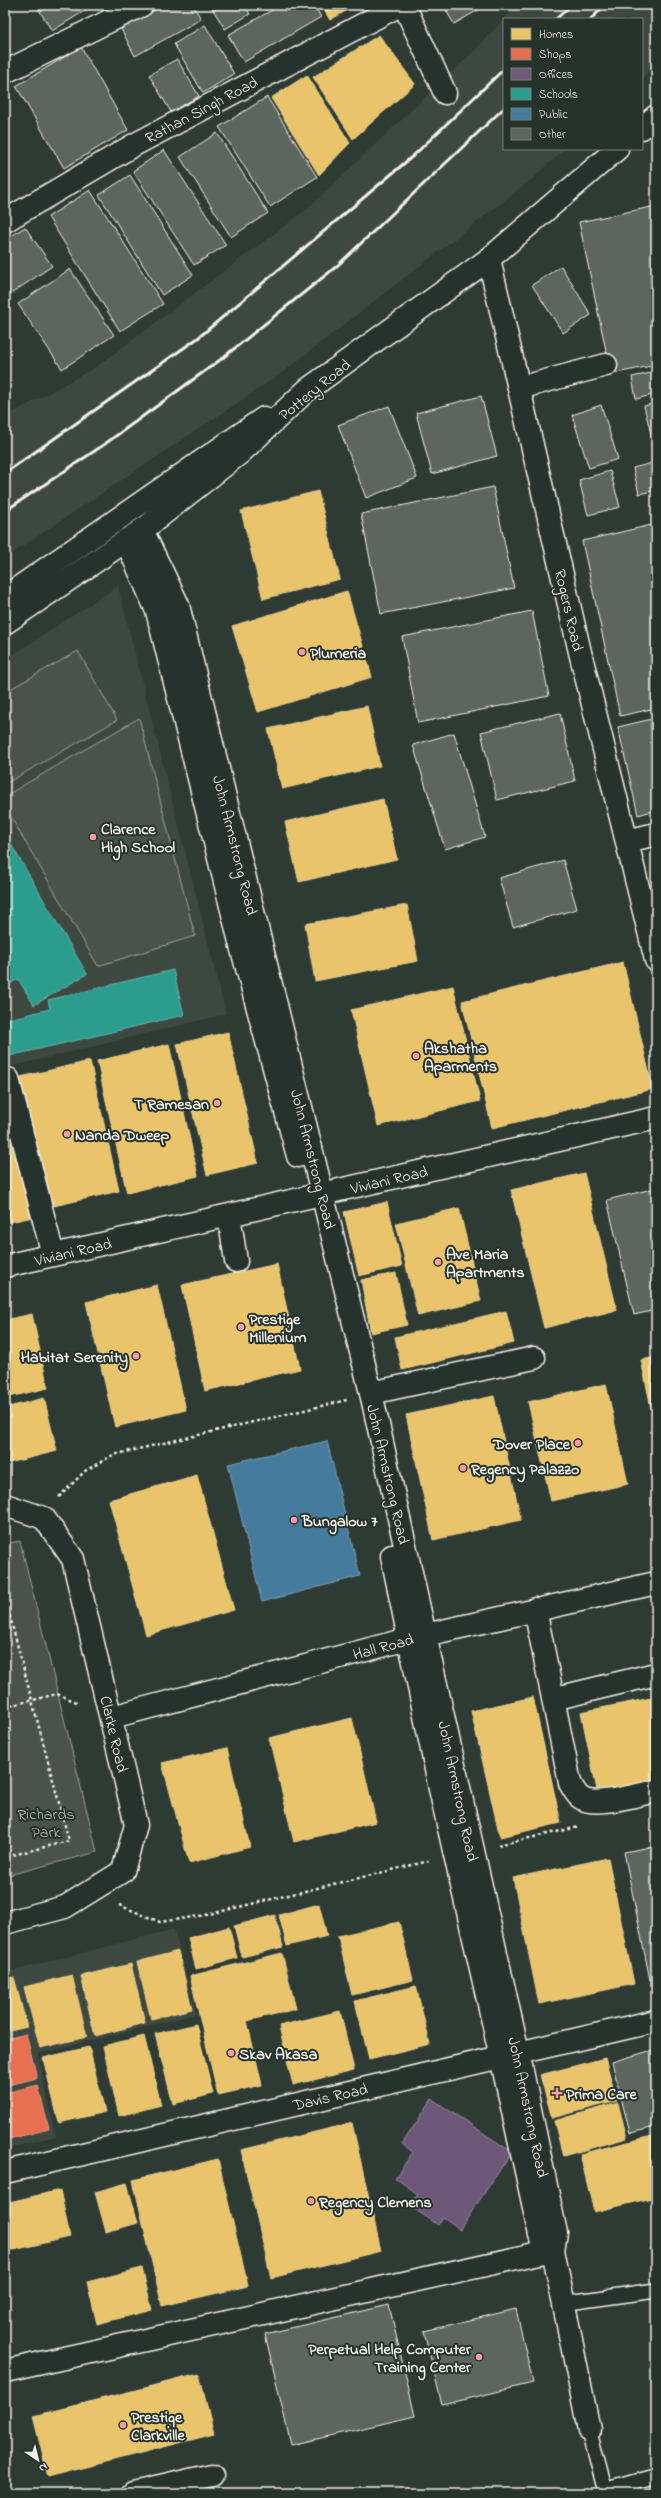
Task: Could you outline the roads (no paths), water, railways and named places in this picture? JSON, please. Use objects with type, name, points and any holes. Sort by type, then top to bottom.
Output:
[{"type":"street","points":[[5,72],[142,5]]},
{"type":"street","name":"Rathan Singh Road","points":[[5,221],[132,146],[400,5]]},
{"type":"street","points":[[404,5],[445,93]]},
{"type":"street","points":[[643,127],[656,116]]},
{"type":"street","name":"Pottery Road","points":[[5,623],[134,535],[240,453],[307,390],[489,259],[616,150]]},
{"type":"street","name":"Rogers Road","points":[[489,259],[580,652],[656,960]]},
{"type":"street","points":[[519,388],[606,365]]},
{"type":"street","points":[[5,597],[186,472],[231,438],[307,390]]},
{"type":"street","name":"John Armstrong Road","points":[[134,535],[157,611],[241,946],[316,1195],[364,1395],[509,2054],[556,2233],[553,2250],[565,2303],[589,2430]]},
{"type":"street","points":[[627,842],[656,834]]},
{"type":"street","points":[[8,1079],[53,1255]]},
{"type":"street","name":"Viviani Road","points":[[5,1266],[656,1118]]},
{"type":"street","points":[[229,1215],[236,1261]]},
{"type":"street","points":[[364,1395],[534,1358]]},
{"type":"street","name":"Clarke Road","points":[[5,1505],[44,1518],[73,1559],[112,1717],[136,1825],[123,1871],[65,1907],[5,1923]]},
{"type":"street","name":"Hall Road","points":[[112,1717],[417,1637],[535,1609],[656,1583]]},
{"type":"street","points":[[535,1609],[570,1783],[582,1799],[599,1802],[656,1791]]},
{"type":"street","points":[[553,1698],[656,1674]]},
{"type":"street","name":"Davis Road","points":[[5,2172],[656,2021]]},
{"type":"street","points":[[5,2371],[553,2250]]},
{"type":"street","points":[[133,2493],[212,2475]]},
{"type":"lane","points":[[565,2303],[652,2291]]},
{"type":"lane","points":[[589,2430],[605,2490],[656,2476]]},
{"type":"railway","points":[[557,18],[571,5]]},
{"type":"railway","points":[[592,18],[605,5]]},
{"type":"railway","points":[[5,473],[198,338],[414,155],[503,70]]},
{"type":"railway","points":[[5,511],[102,446],[220,360],[337,266],[503,109]]},
{"type":"place","name":"Plumeria","points":[[302,652]]},
{"type":"place","name":"Clarence High School","points":[[93,837]]},
{"type":"place","name":"Akshatha Aparments","points":[[416,1056]]},
{"type":"place","name":"T Ramesan","points":[[217,1103]]},
{"type":"place","name":"Nanda Dweep","points":[[67,1134]]},
{"type":"place","name":"Ave Maria Apartments","points":[[438,1262]]},
{"type":"place","name":"Prestige Millenium","points":[[241,1327]]},
{"type":"place","name":"Habitat Serenity","points":[[136,1356]]},
{"type":"place","name":"Dover Place","points":[[578,1443]]},
{"type":"place","name":"Regency Palazzo","points":[[463,1468]]},
{"type":"place","name":"Bungalow 7","points":[[294,1520]]},
{"type":"place","name":"Skav Akasa","points":[[231,2053]]},
{"type":"place","name":"Prima Care","points":[[557,2093]]},
{"type":"place","name":"Regency Clemens","points":[[311,2201]]},
{"type":"place","name":"Perpetual Help Computer Training Center","points":[[479,2357]]},
{"type":"place","name":"Prestige Clarkville","points":[[123,2425]]},
{"type":"park label","name":"Richards Park","points":[[46,1822]]}]
